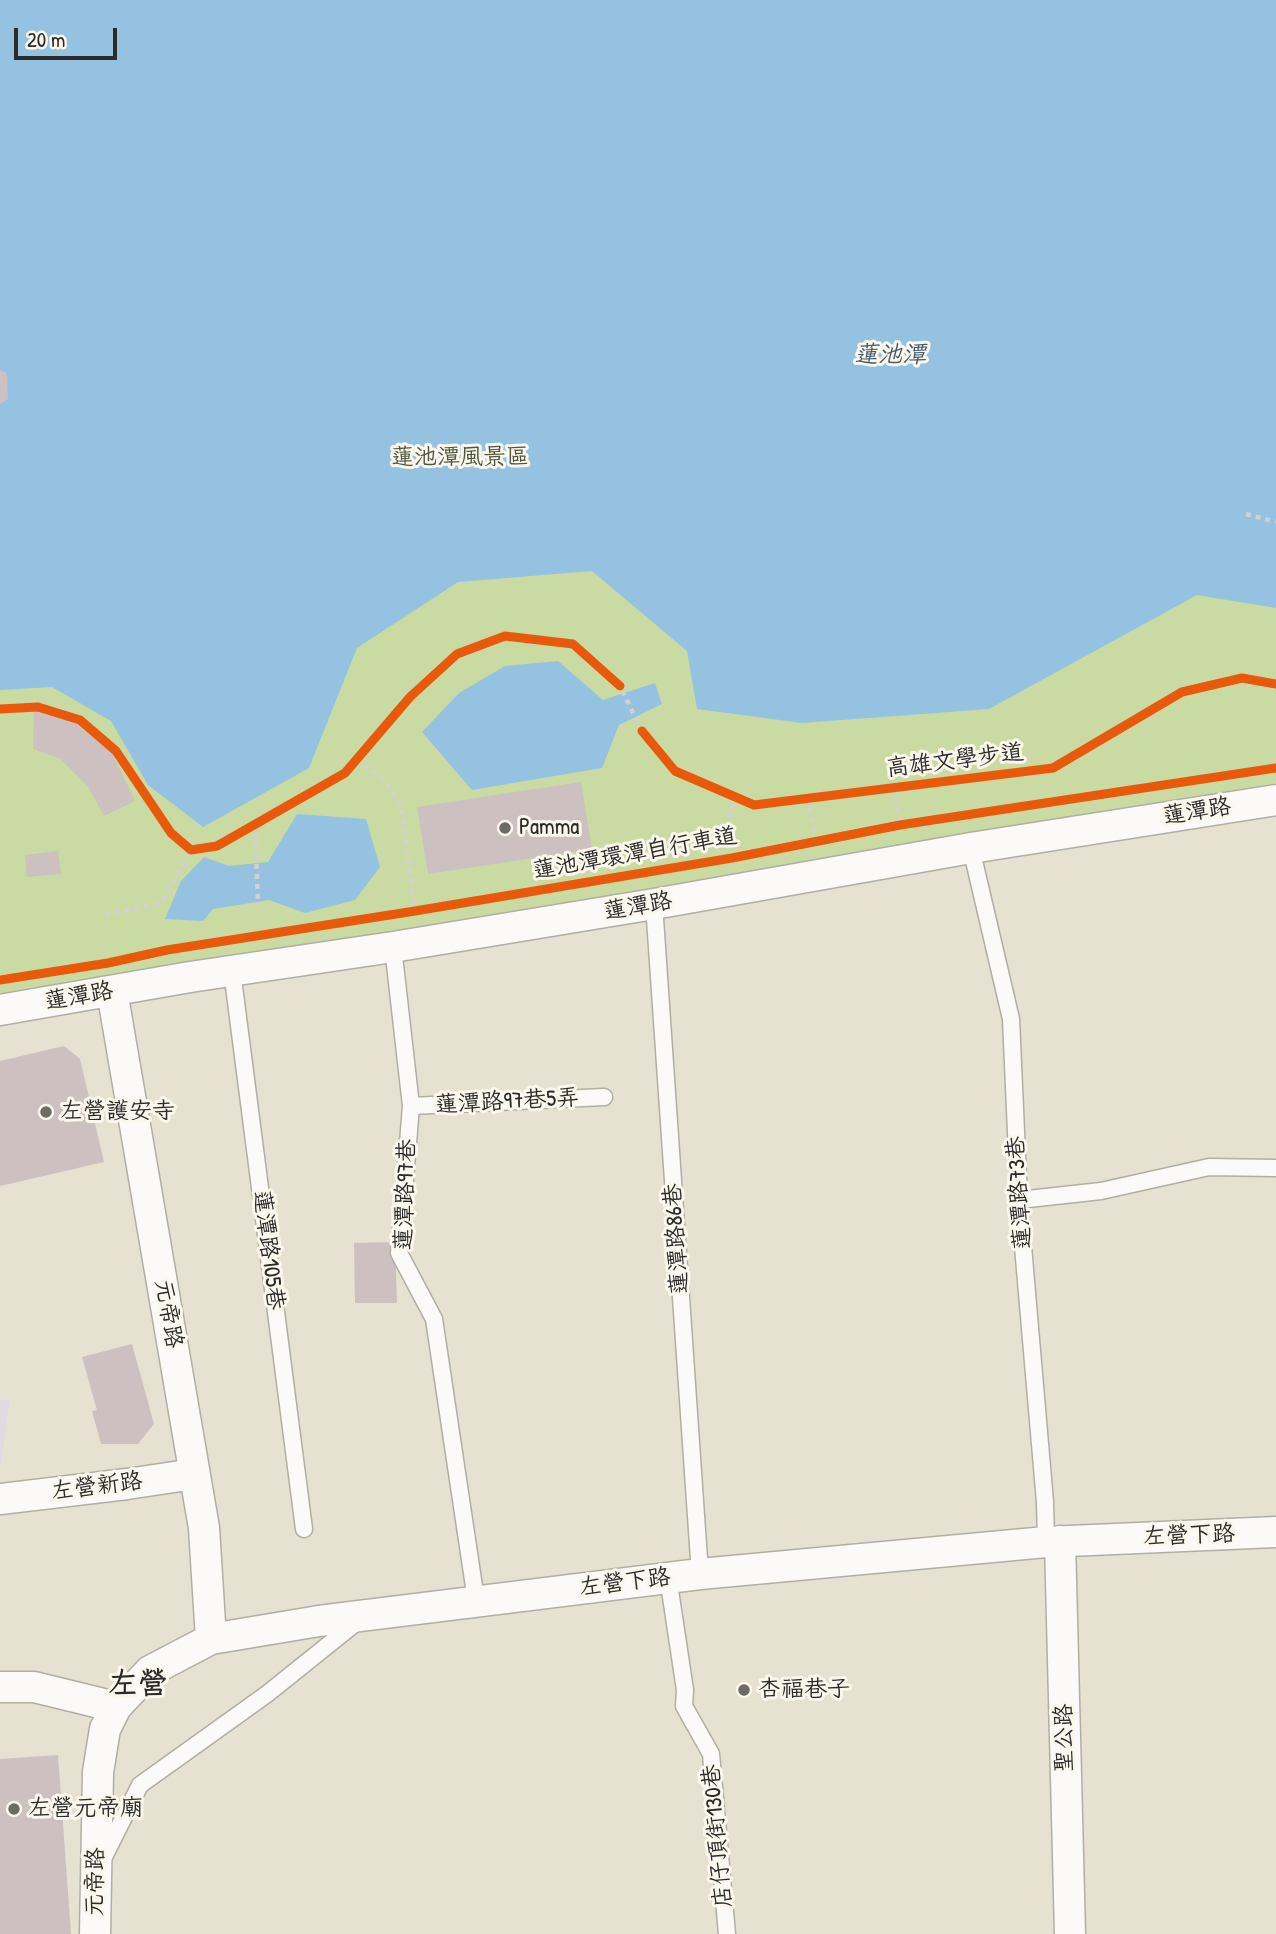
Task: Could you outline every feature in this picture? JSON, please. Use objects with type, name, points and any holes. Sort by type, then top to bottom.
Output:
[{"type":"street","name":"蓮潭路","points":[[0,1010],[654,904],[971,848],[1276,800]]},
{"type":"street","name":"元帝路","points":[[112,991],[204,1528],[211,1639]]},
{"type":"street","name":"左營新路","points":[[0,1499],[194,1474]]},
{"type":"street","name":"左營下路","points":[[116,1707],[150,1671],[211,1639],[366,1615],[668,1577],[1053,1541],[1276,1532]]},
{"type":"street","name":"聖公路","points":[[1053,1541],[1070,1934]]},
{"type":"street","points":[[0,1687],[34,1687],[116,1707]]},
{"type":"street","name":"元帝路","points":[[95,1934],[98,1772],[105,1729],[116,1707]]},
{"type":"lane","name":"蓮潭路73巷","points":[[971,848],[1012,1019],[1019,1200],[1045,1502],[1053,1541]]},
{"type":"lane","name":"蓮潭路86巷","points":[[654,904],[700,1574]]},
{"type":"lane","name":"蓮潭路97巷","points":[[393,947],[411,1106],[399,1253],[434,1319],[475,1600]]},
{"type":"lane","name":"蓮潭路105巷","points":[[232,971],[304,1529]]},
{"type":"lane","name":"蓮潭路97巷5弄","points":[[411,1106],[604,1097]]},
{"type":"lane","points":[[1019,1200],[1101,1191],[1209,1167],[1276,1168]]},
{"type":"lane","name":"店仔頂街130巷","points":[[668,1577],[685,1690],[684,1706],[711,1754],[727,1934]]},
{"type":"lane","points":[[97,1870],[140,1785],[267,1694],[366,1615]]},
{"type":"path","points":[[1246,514],[1276,522]]},
{"type":"path","points":[[0,709],[38,706],[80,720],[116,751],[171,833],[191,849],[217,846],[345,773],[355,760],[385,781],[401,805],[415,911]]},
{"type":"path","points":[[893,787],[900,825]]},
{"type":"path","points":[[732,858],[727,828],[734,796]]},
{"type":"path","points":[[807,798],[816,841]]},
{"type":"path","points":[[888,827],[913,823]]},
{"type":"path","points":[[255,824],[258,905]]},
{"type":"path","points":[[804,844],[828,839]]},
{"type":"path","points":[[105,915],[162,902],[191,849]]},
{"type":"path","points":[[401,914],[429,909]]},
{"type":"shaded area","points":[[10,1399],[0,1469],[0,1400]]},
{"type":"green space","name":"蓮池潭","points":[[0,0],[1276,0],[1276,783],[0,998]]},
{"type":"water","name":"蓮池潭","points":[[0,0],[1276,0],[1276,608],[1197,595],[989,709],[802,723],[697,709],[687,651],[592,571],[458,582],[357,648],[309,768],[203,827],[148,785],[111,721],[52,687],[0,690]]},
{"type":"water","points":[[558,661],[603,700],[655,683],[662,704],[619,725],[602,768],[472,790],[422,732],[459,693],[505,666]]},
{"type":"water","points":[[297,814],[366,819],[380,867],[355,900],[305,913],[269,900],[213,909],[203,921],[165,919],[181,881],[204,857],[229,866],[268,862]]},
{"type":"building","points":[[0,370],[7,373],[8,399],[0,404]]},
{"type":"building","points":[[34,711],[74,722],[112,753],[135,801],[104,816],[88,786],[59,758],[33,749]]},
{"type":"building","name":"Pamma","points":[[581,782],[592,849],[428,874],[417,807]]},
{"type":"building","points":[[58,851],[61,874],[27,877],[25,855]]},
{"type":"building","name":"左營護安寺","points":[[64,1046],[80,1059],[104,1162],[0,1186],[0,1061]]},
{"type":"building","points":[[395,1242],[397,1303],[355,1303],[354,1243]]},
{"type":"building","points":[[132,1344],[154,1424],[138,1444],[101,1444],[92,1411],[97,1410],[82,1357]]},
{"type":"building","points":[[58,1755],[71,1934],[0,1934],[0,1759]]},
{"type":"cycle path","points":[[0,709],[38,707],[80,720],[116,751],[171,833],[191,850],[217,846],[345,773],[410,697],[457,654],[505,636],[573,644],[620,686]]},
{"type":"cycle path","name":"高雄文學步道","points":[[642,731],[675,771],[754,805],[1053,768],[1182,692],[1242,678],[1276,684]]},
{"type":"cycle path","name":"蓮池潭環潭自行車道","points":[[0,980],[108,963],[167,950],[732,858],[900,825],[1276,768]]},
{"type":"place","name":"Pamma","points":[[505,828]]},
{"type":"place","name":"左營護安寺","points":[[46,1112]]},
{"type":"place","name":"杏福巷子","points":[[744,1690]]},
{"type":"place","name":"左營元帝廟","points":[[14,1809]]},
{"type":"district","name":"左營","points":[[138,1685]]},
{"type":"park label","name":"蓮池潭風景區","points":[[460,458]]}]
